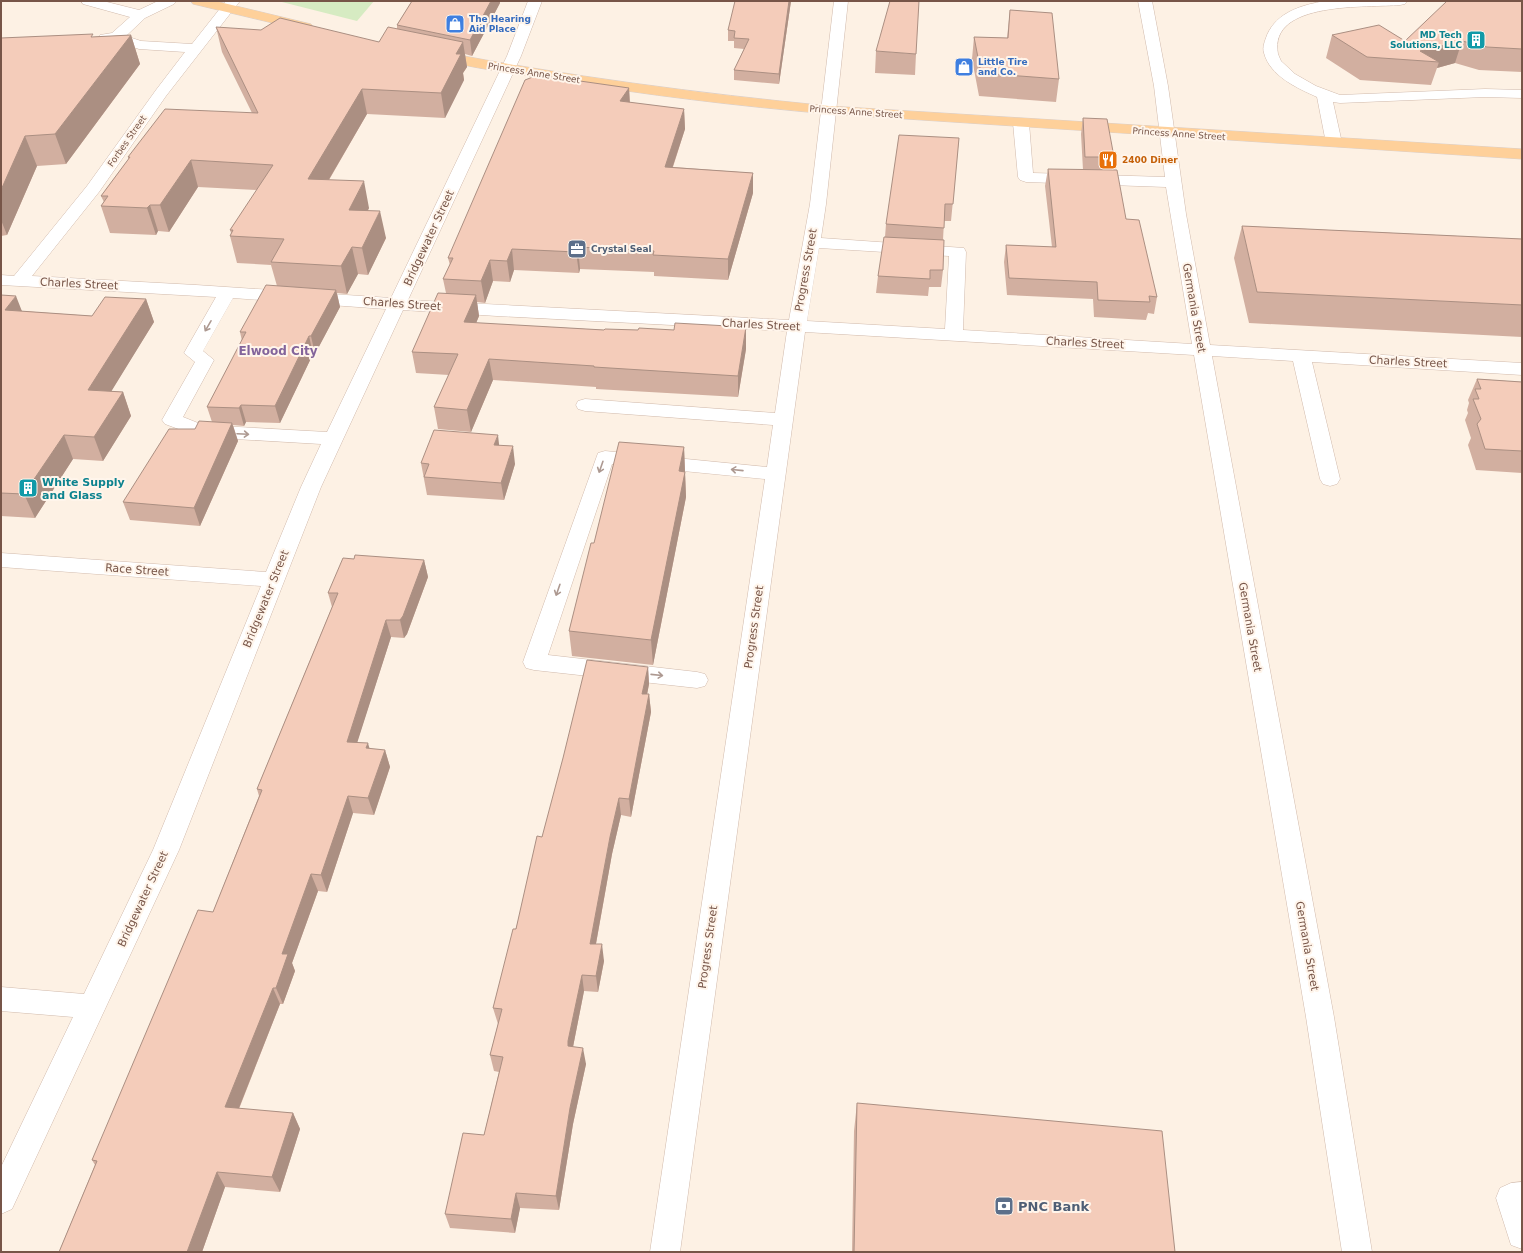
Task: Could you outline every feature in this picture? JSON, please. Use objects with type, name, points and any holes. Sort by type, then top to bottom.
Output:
[{"type":"main road","points":[[198,1],[231,5],[319,29]]},
{"type":"main road","name":"Princess Anne Street","points":[[423,53],[507,69],[639,90],[738,102],[828,110],[1167,133],[1522,154]]},
{"type":"street","points":[[88,1],[140,15]]},
{"type":"street","points":[[116,37],[140,15],[169,1]]},
{"type":"street","name":"Bridgewater Street","points":[[1,1199],[166,850],[311,487],[507,69],[535,1]]},
{"type":"street","name":"Progress Street","points":[[666,1252],[687,1088],[797,326],[818,204],[841,1]]},
{"type":"street","name":"Germania Street","points":[[1145,1],[1161,86],[1174,182],[1201,350],[1320,1017],[1357,1252]]},
{"type":"street","points":[[1400,1],[1382,4],[1319,5],[1303,10],[1293,15],[1278,28],[1271,42],[1271,53],[1275,62],[1304,86],[1324,96],[1340,99],[1357,100],[1427,95],[1522,94]]},
{"type":"street","name":"Forbes Street","points":[[19,281],[93,189],[161,93],[231,5]]},
{"type":"street","points":[[93,38],[116,37],[139,45],[196,49]]},
{"type":"street","points":[[1324,96],[1334,143]]},
{"type":"street","points":[[1021,123],[1026,178],[1174,182]]},
{"type":"street","points":[[811,242],[958,252],[954,336]]},
{"type":"street","name":"Charles Street","points":[[1,280],[1522,369]]},
{"type":"street","points":[[228,293],[193,353],[205,360],[172,420],[200,431],[334,439]]},
{"type":"street","points":[[1301,356],[1330,479]]},
{"type":"street","points":[[585,405],[784,420]]},
{"type":"street","points":[[697,680],[534,662],[605,457],[776,474]]},
{"type":"street","name":"Race Street","points":[[1,560],[274,580]]},
{"type":"street","points":[[1,999],[92,1007]]},
{"type":"street","points":[[1522,1197],[1511,1198],[1522,1234]]},
{"type":"green space","points":[[278,1],[374,1],[357,21]]},
{"type":"building","name":"The Hearing Aid Place","points":[[412,1],[491,1],[470,40],[397,25]]},
{"type":"building","points":[[735,1],[789,1],[779,74],[734,70],[749,39],[734,38],[735,31],[728,30]]},
{"type":"building","points":[[890,1],[919,1],[916,54],[876,51]]},
{"type":"building","points":[[1447,1],[1522,1],[1522,49],[1487,47],[1462,41],[1420,51],[1439,62],[1367,57],[1332,35],[1379,25],[1405,41]]},
{"type":"building","points":[[1010,10],[1052,13],[1059,79],[981,73],[974,37],[1008,38]]},
{"type":"building","points":[[280,18],[379,42],[388,27],[463,42],[456,54],[461,54],[441,93],[362,89],[308,179],[364,181],[349,210],[380,211],[362,248],[352,247],[341,266],[271,262],[284,239],[230,236],[233,230],[230,230],[273,165],[191,160],[160,205],[150,205],[147,208],[101,206],[108,196],[101,196],[130,157],[128,157],[165,109],[258,113],[216,27],[261,30]]},
{"type":"building","points":[[93,34],[91,37],[131,35],[55,134],[25,136],[1,190],[1,38]]},
{"type":"building","points":[[538,75],[629,88],[620,101],[684,109],[665,167],[753,173],[728,259],[653,255],[654,251],[578,247],[576,252],[512,249],[507,261],[490,260],[481,281],[443,279],[453,258],[448,258],[525,80]]},
{"type":"building","points":[[1083,118],[1107,119],[1114,157],[1085,157]]},
{"type":"building","points":[[899,135],[959,138],[953,204],[945,204],[944,228],[886,224]]},
{"type":"building","points":[[1048,169],[1117,170],[1126,219],[1139,220],[1157,297],[1149,296],[1150,302],[1098,300],[1097,282],[1009,278],[1006,245],[1056,247]]},
{"type":"building","points":[[1242,226],[1522,239],[1522,305],[1257,292]]},
{"type":"building","points":[[884,237],[944,240],[943,270],[930,270],[930,279],[878,276]]},
{"type":"building","points":[[266,285],[336,290],[311,336],[309,336],[275,406],[241,405],[239,408],[207,407],[246,332],[240,332]]},
{"type":"building","points":[[438,293],[476,295],[464,322],[604,330],[638,330],[639,328],[674,330],[675,323],[746,327],[738,376],[489,359],[467,410],[434,407],[458,354],[412,352]]},
{"type":"building","points":[[1,295],[16,296],[5,310],[92,316],[105,297],[146,299],[88,390],[123,392],[94,437],[64,435],[24,494],[1,493]]},
{"type":"building","points":[[1477,379],[1522,382],[1522,451],[1485,449],[1477,424],[1481,419],[1473,399],[1479,399],[1475,389],[1481,389]]},
{"type":"building","points":[[199,421],[232,423],[194,508],[123,502],[169,429],[195,429]]},
{"type":"building","points":[[434,430],[498,435],[494,445],[513,446],[501,483],[424,477],[429,464],[421,463]]},
{"type":"building","points":[[619,442],[684,447],[679,471],[685,472],[651,640],[569,631],[591,543],[594,543]]},
{"type":"building","points":[[355,555],[424,560],[403,616],[400,620],[386,620],[347,742],[368,743],[366,748],[385,750],[368,798],[348,796],[321,875],[311,874],[282,954],[288,954],[276,988],[273,988],[225,1107],[293,1113],[272,1177],[217,1172],[187,1252],[59,1252],[97,1161],[92,1160],[198,910],[213,912],[262,790],[257,789],[338,593],[328,593],[343,558],[354,559]]},
{"type":"building","points":[[587,660],[648,667],[642,694],[649,694],[629,799],[619,798],[610,837],[590,944],[602,944],[596,976],[582,975],[568,1041],[568,1046],[583,1048],[570,1108],[556,1196],[516,1193],[511,1219],[445,1214],[463,1133],[484,1135],[503,1057],[490,1055],[502,1009],[493,1008],[513,929],[516,929],[537,836],[542,837]]},
{"type":"building","name":"PNC Bank","points":[[857,1103],[1162,1131],[1175,1252],[854,1252]]},
{"type":"place","name":"The Hearing Aid Place","points":[[455,24]]},
{"type":"place","name":"MD Tech Solutions, LLC","points":[[1476,40]]},
{"type":"place","name":"Little Tire and Co.","points":[[964,67]]},
{"type":"place","name":"2400 Diner","points":[[1108,160]]},
{"type":"place","name":"Crystal Seal","points":[[577,249]]},
{"type":"place","name":"White Supply and Glass","points":[[28,488]]},
{"type":"place","name":"PNC Bank","points":[[1004,1206]]},
{"type":"district","name":"Elwood City","points":[[278,351]]}]
